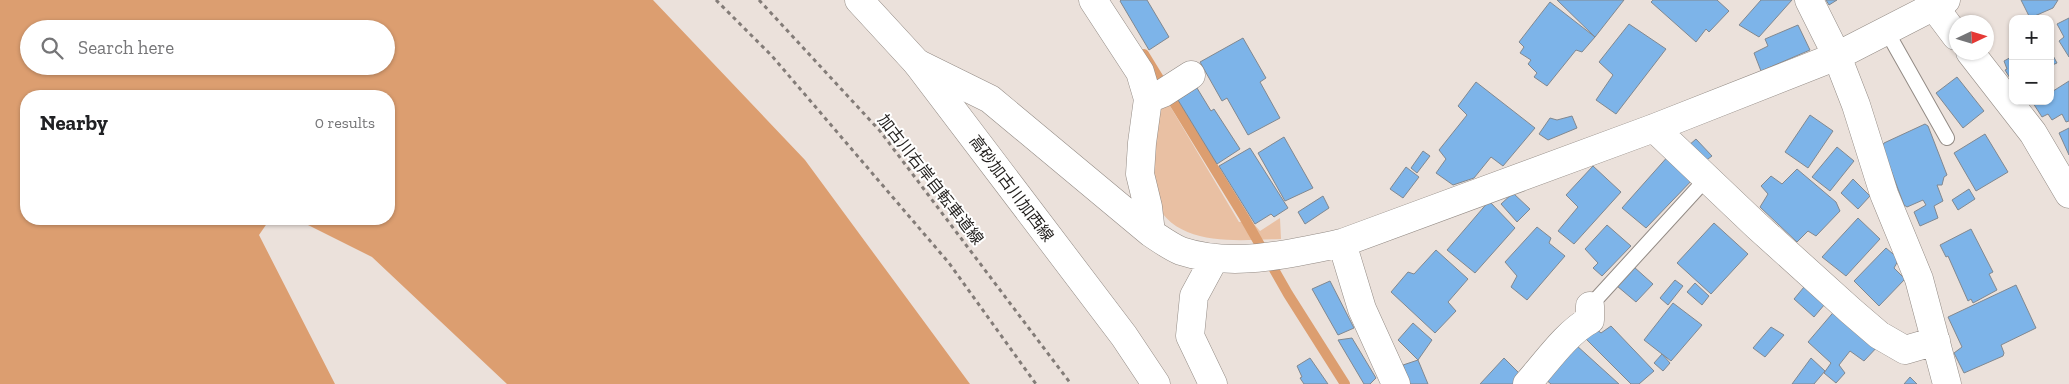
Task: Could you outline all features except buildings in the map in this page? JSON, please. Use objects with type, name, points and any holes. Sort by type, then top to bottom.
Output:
[{"type":"street","name":"高砂加古川加西線","points":[[858,0],[917,63],[1124,336],[1156,384]]},
{"type":"street","points":[[1093,0],[1140,72],[1169,89],[1142,143],[1140,174],[1148,207],[1151,233]]},
{"type":"street","points":[[1809,0],[1836,56],[1856,105],[1884,194],[1918,279],[1947,384]]},
{"type":"street","points":[[917,63],[990,99],[1151,233],[1180,250],[1214,259],[1250,258],[1290,254],[1342,243],[1654,128],[1836,56],[1936,2],[1949,24]]},
{"type":"street","points":[[1976,60],[2033,134],[2069,194]]},
{"type":"street","points":[[1654,128],[1706,179],[1879,335],[1906,350],[1936,341]]},
{"type":"street","points":[[1342,243],[1362,309],[1396,384]]},
{"type":"street","points":[[1213,384],[1190,336],[1194,296],[1214,259]]},
{"type":"street","points":[[1527,384],[1572,334],[1582,324],[1590,320],[1590,306]]},
{"type":"lane","points":[[1886,30],[1947,138]]},
{"type":"lane","points":[[1590,306],[1706,179]]},
{"type":"path","points":[[716,0],[772,56],[949,263],[1036,384]]},
{"type":"path","name":"加古川右岸自転車道線","points":[[759,0],[880,131],[1071,384]]},
{"type":"shaded area","points":[[0,0],[653,0],[805,160],[970,384],[507,384],[372,257],[308,225],[395,225],[395,90],[20,90],[20,225],[266,225],[259,235],[335,384],[0,384]]},
{"type":"shaded area","points":[[1167,101],[1239,222],[1251,221],[1260,231],[1280,218],[1281,239],[1225,240],[1206,238],[1189,233],[1174,224],[1161,212],[1151,189],[1155,110]]},
{"type":"waterway","points":[[1144,54],[1244,217],[1288,294],[1345,384]]}]
